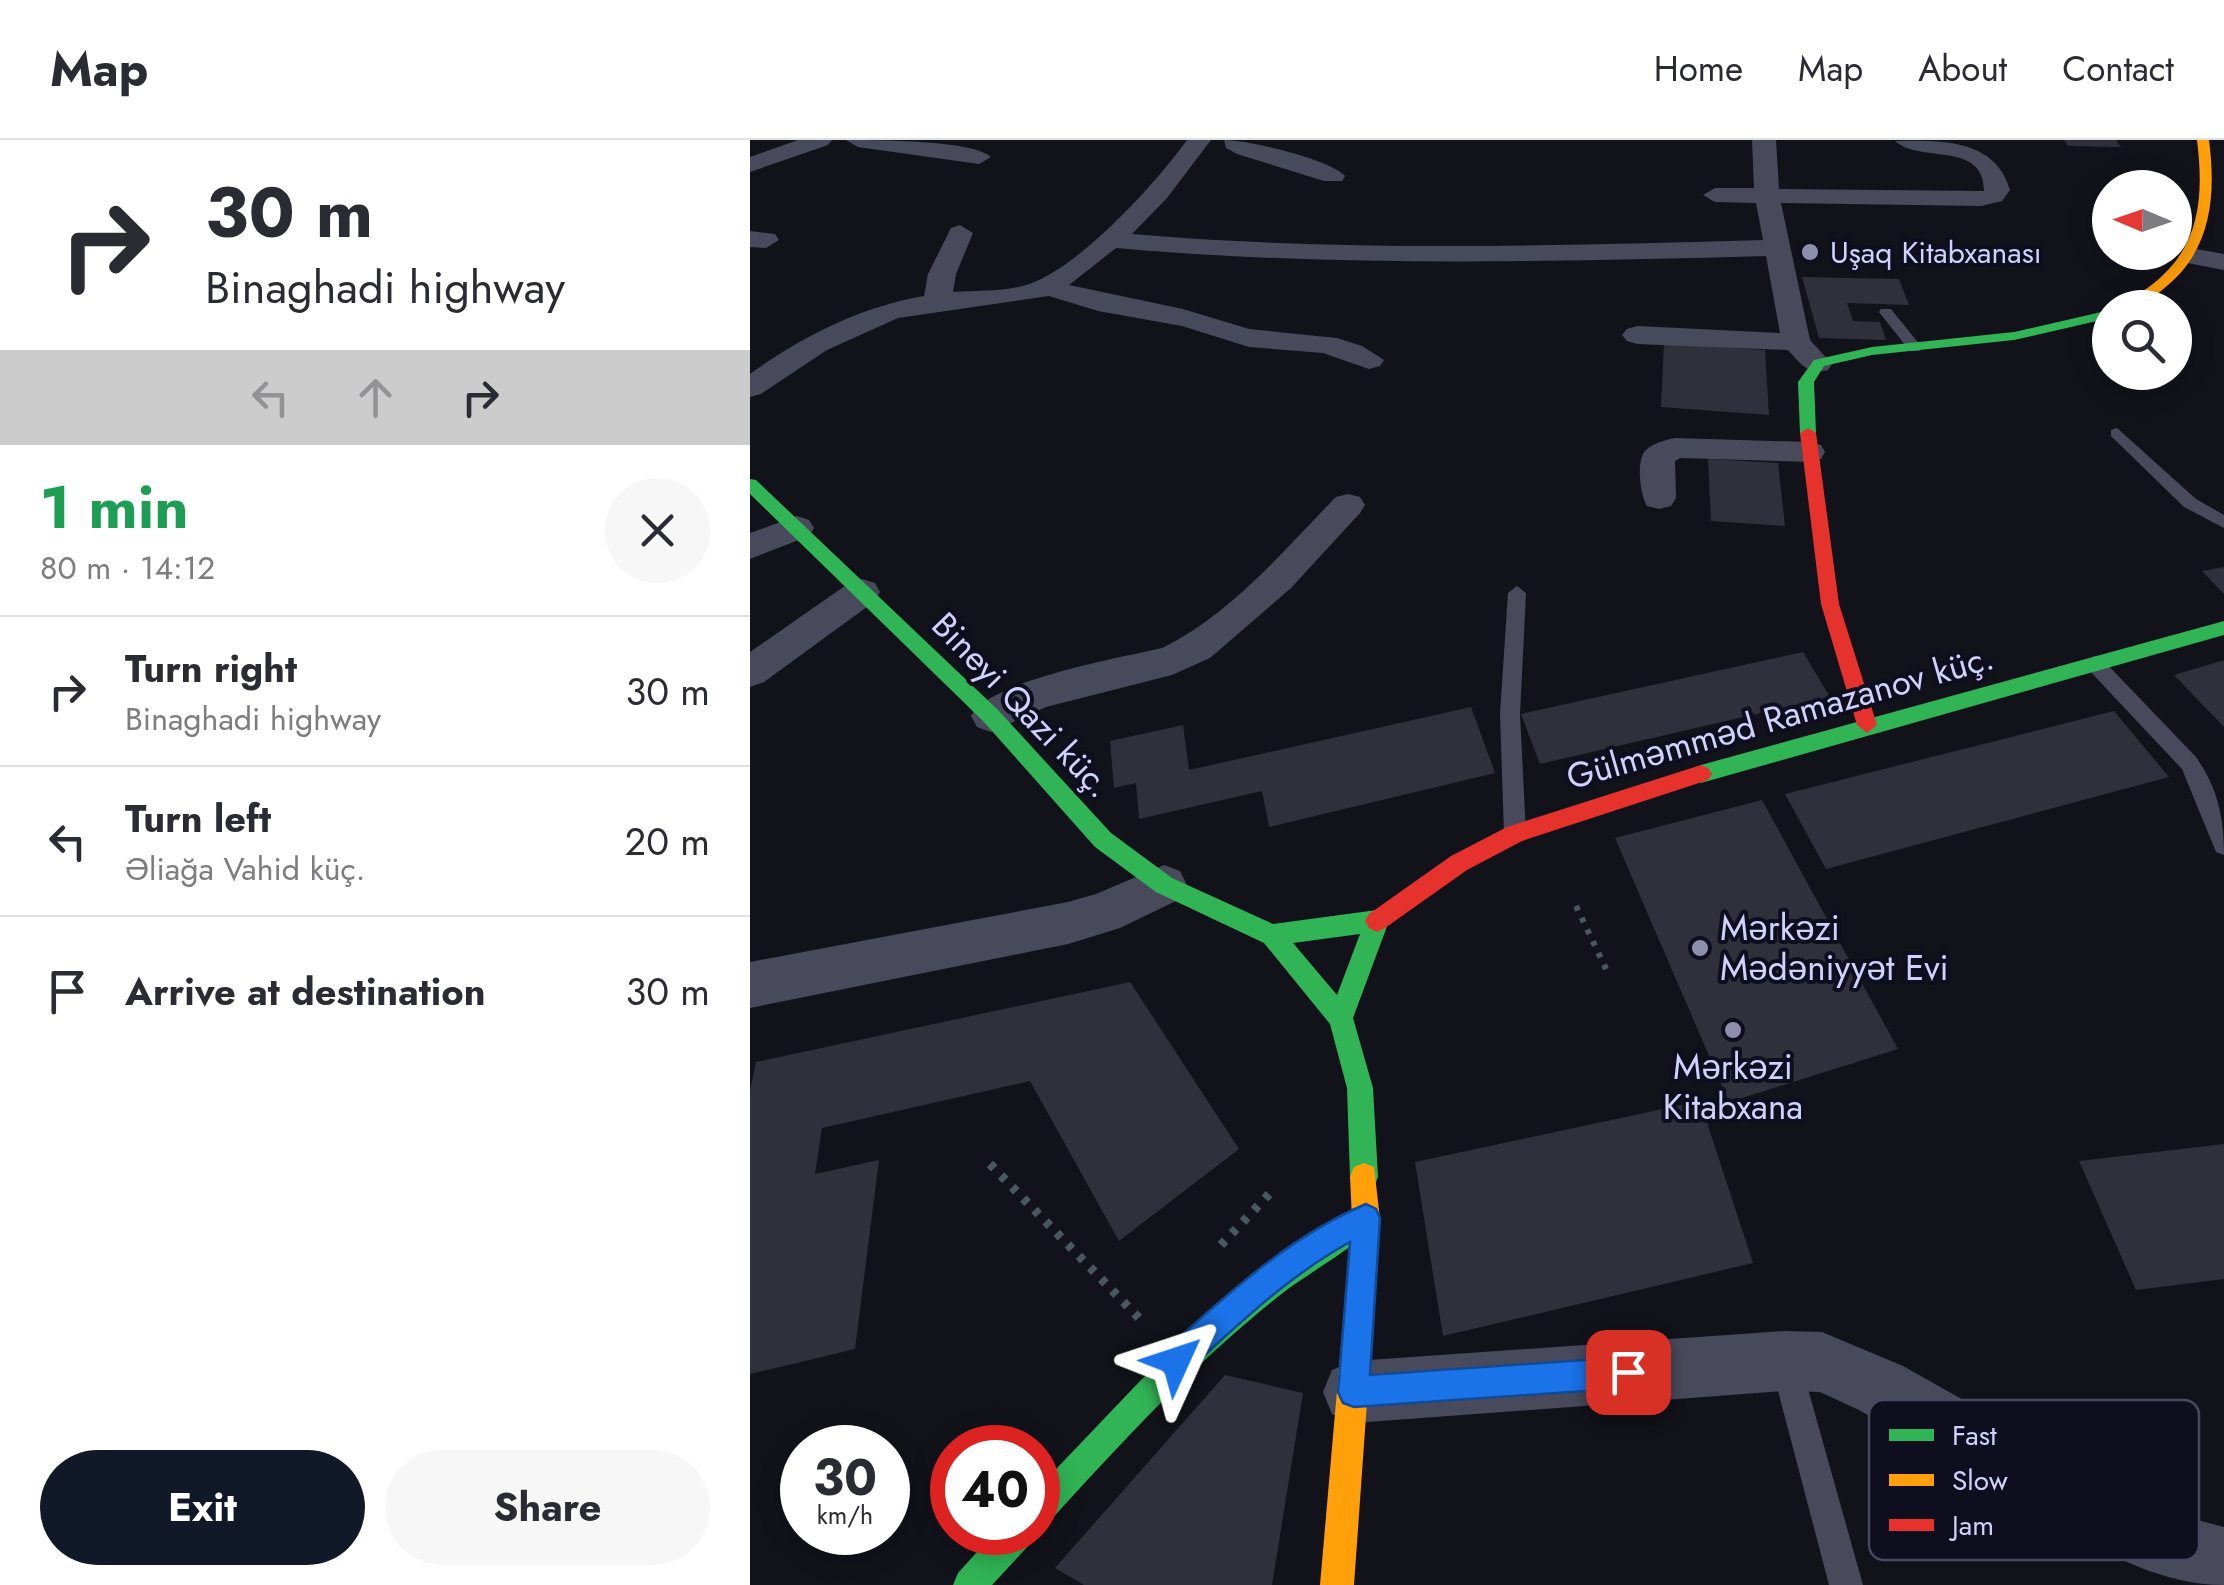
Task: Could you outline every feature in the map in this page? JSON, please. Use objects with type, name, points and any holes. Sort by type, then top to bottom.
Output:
[{"type":"main road","points":[[2192,251],[2206,215],[2210,174],[2203,140]]},
{"type":"main road","points":[[2155,290],[2178,270]]},
{"type":"main road","points":[[1867,725],[1850,687],[1820,565],[1806,383],[1817,364],[1846,356],[2064,328],[2092,319]]},
{"type":"main road","name":"Bineyi Qazi küç.","points":[[750,484],[991,716],[1104,840],[1164,885],[1272,935]]},
{"type":"main road","name":"Gülməmməd Ramazanov küç.","points":[[1377,921],[1459,863],[1515,834],[1586,808],[1867,725],[2224,628]]},
{"type":"main road","points":[[1272,935],[1377,921],[1341,1018]]},
{"type":"main road","points":[[1272,935],[1341,1018],[1360,1088],[1366,1218],[1337,1585]]},
{"type":"main road","points":[[1060,1487],[1176,1361],[1254,1290],[1310,1248],[1366,1218]]},
{"type":"main road","points":[[970,1585],[997,1555]]},
{"type":"main road","points":[[987,1566],[1006,1585]]},
{"type":"street","points":[[750,165],[820,140]]},
{"type":"street","points":[[858,140],[979,157]]},
{"type":"street","points":[[750,388],[836,330],[864,318],[937,302],[1017,294],[1048,286],[1112,240],[1163,192],[1199,140],[1243,142],[1333,176]]},
{"type":"street","points":[[1764,140],[1767,194],[1796,342],[1817,364]]},
{"type":"street","points":[[1715,194],[1981,199],[1998,190],[1997,180],[1978,150],[1948,142],[1907,141]]},
{"type":"street","points":[[937,302],[942,274],[960,234]]},
{"type":"street","points":[[1112,240],[1217,249],[1593,253],[1777,248]]},
{"type":"street","points":[[2192,256],[2224,262]]},
{"type":"street","points":[[1048,286],[1100,304],[1184,318],[1263,340],[1343,346],[1369,360]]},
{"type":"street","points":[[1637,336],[1796,342]]},
{"type":"street","points":[[1241,364],[1263,340]]},
{"type":"street","points":[[1658,498],[1658,456],[1665,450],[1809,452]]},
{"type":"street","points":[[991,716],[1035,694],[1172,660],[1196,648],[1278,579],[1348,505]]},
{"type":"street","points":[[750,547],[797,528]]},
{"type":"street","points":[[750,672],[862,592]]},
{"type":"street","points":[[750,985],[1068,923],[1104,913],[1164,885]]},
{"type":"street","points":[[1354,1392],[1785,1361],[1822,1362],[1902,1400]]},
{"type":"street","points":[[2199,1553],[2224,1560]]},
{"type":"lane","points":[[1886,312],[1915,348]]},
{"type":"lane","points":[[2117,433],[2190,503],[2224,522]]},
{"type":"lane","points":[[1515,834],[1509,784],[1508,698],[1517,593]]},
{"type":"lane","points":[[2094,663],[2189,763],[2200,780],[2224,845]]},
{"type":"lane","points":[[1785,1361],[1846,1585]]},
{"type":"path","points":[[1576,906],[1608,974]]},
{"type":"path","points":[[990,1164],[1149,1328],[1176,1361]]},
{"type":"path","points":[[1219,1246],[1273,1190]]},
{"type":"building","points":[[2064,140],[2116,140],[2121,147],[2068,146]]},
{"type":"building","points":[[1802,277],[1899,279],[1909,305],[1847,303],[1853,321],[1880,322],[1886,340],[1819,338]]},
{"type":"building","points":[[1664,343],[1765,350],[1769,415],[1661,407]]},
{"type":"building","points":[[1708,459],[1778,463],[1785,526],[1711,521]]},
{"type":"building","points":[[2224,567],[2224,594],[2202,571]]},
{"type":"building","points":[[1803,652],[1830,697],[1540,764],[1521,714]]},
{"type":"building","points":[[2224,660],[2224,727],[2174,675]]},
{"type":"building","points":[[1471,707],[1495,773],[1269,827],[1262,791],[1139,819],[1136,783],[1114,788],[1110,741],[1183,725],[1189,770]]},
{"type":"building","points":[[2114,711],[2169,777],[1826,869],[1785,794]]},
{"type":"building","points":[[1762,800],[1898,1049],[1729,1102],[1615,838]]},
{"type":"building","points":[[1130,982],[1239,1149],[1119,1241],[1030,1081],[822,1128],[815,1174],[879,1160],[855,1349],[750,1374],[750,1090],[756,1062]]},
{"type":"building","points":[[1700,1101],[1753,1263],[1443,1336],[1415,1162]]},
{"type":"building","points":[[2224,1144],[2224,1279],[2136,1290],[2079,1161]]},
{"type":"building","points":[[1225,1375],[1303,1393],[1272,1585],[1084,1585],[1055,1568]]},
{"type":"traffic: fast","points":[[1808,433],[1806,382],[1819,363],[1872,351],[2014,336],[2092,318]]},
{"type":"traffic: fast","points":[[750,484],[991,716],[1103,840],[1164,885],[1272,935],[1341,1018],[1377,921],[1272,935]]},
{"type":"traffic: fast","points":[[1701,774],[2224,628]]},
{"type":"traffic: fast","points":[[1341,1018],[1360,1088],[1364,1177]]},
{"type":"traffic: fast","points":[[1060,1488],[1152,1390],[1232,1316],[1274,1281],[1366,1219]]},
{"type":"traffic: fast","points":[[970,1585],[997,1555]]},
{"type":"traffic: slow","points":[[2154,290],[2185,259],[2196,239],[2207,194],[2203,140]]},
{"type":"traffic: slow","points":[[1337,1585],[1366,1219],[1364,1177]]},
{"type":"traffic: jam","points":[[1808,433],[1830,604],[1867,725]]},
{"type":"traffic: jam","points":[[1377,921],[1459,863],[1515,834],[1701,774]]},
{"type":"place","name":"Uşaq Kitabxanası","points":[[1810,252]]},
{"type":"place","name":"Mərkəzi Mədəniyyət Evi","points":[[1700,948]]},
{"type":"place","name":"Mərkəzi Kitabxana","points":[[1733,1030]]},
{"type":"route","points":[[1176,1361],[1254,1290],[1310,1248],[1366,1218],[1354,1392],[1628,1372]]}]
